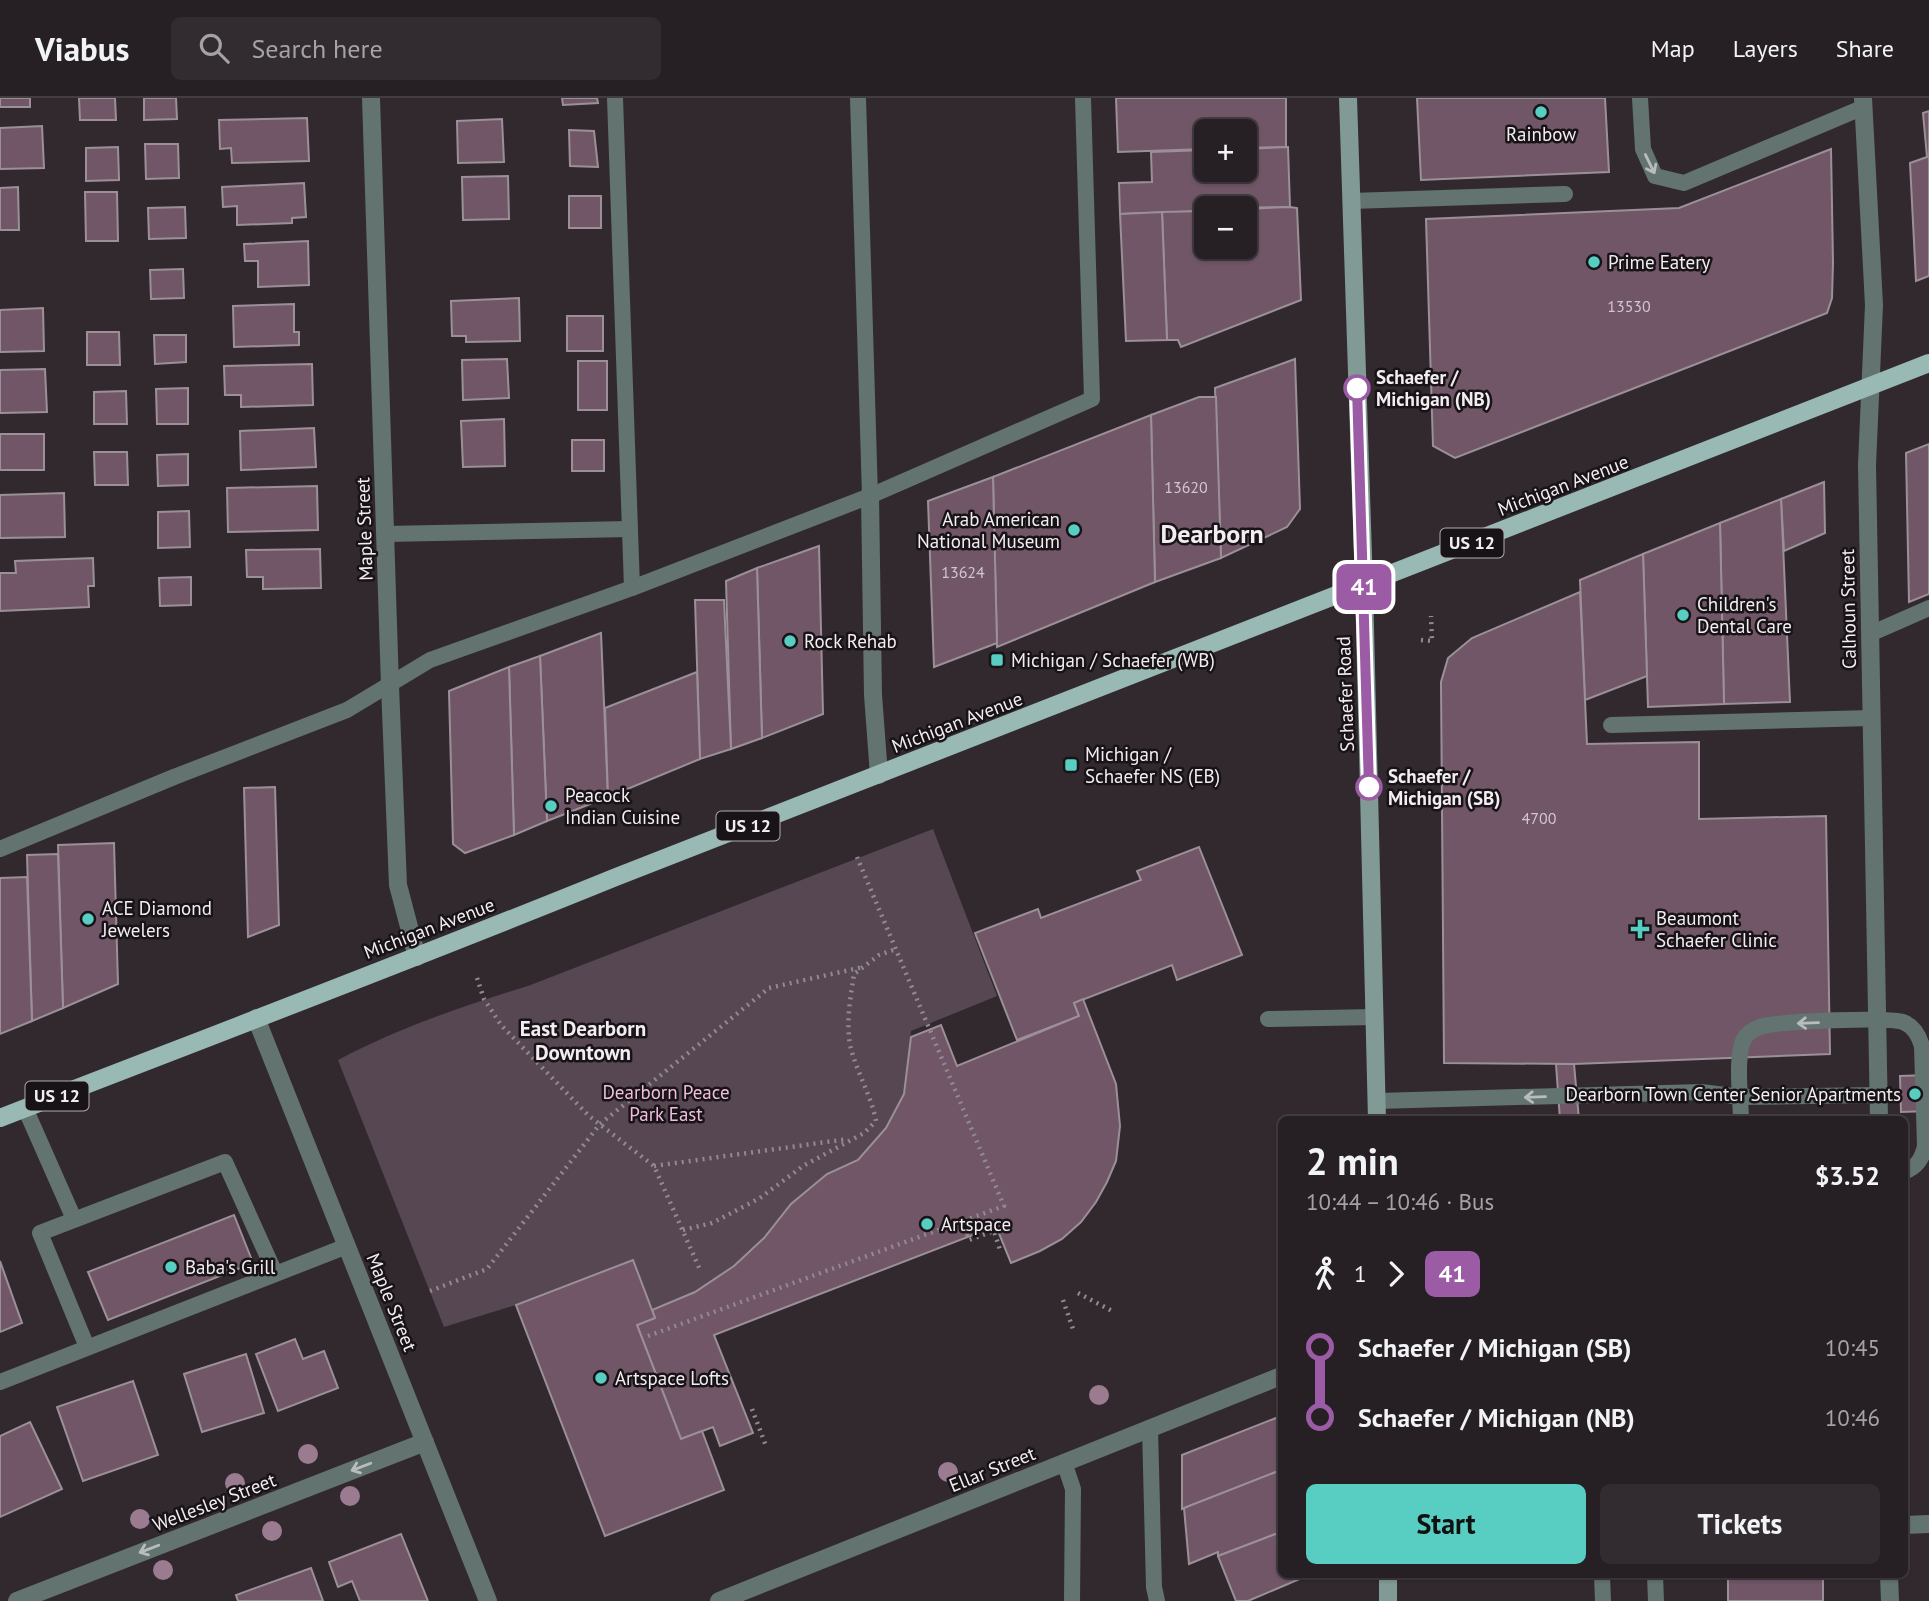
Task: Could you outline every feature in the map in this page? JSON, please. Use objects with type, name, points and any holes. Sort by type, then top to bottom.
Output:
[{"type":"main road","name":"Schaefer Road","points":[[1348,98],[1377,1116]]},
{"type":"main road","name":"Michigan Avenue","points":[[0,1118],[1929,363]]},
{"type":"main road","points":[[1388,1578],[1388,1601]]},
{"type":"street","name":"Maple Street","points":[[371,98],[398,885],[417,957]]},
{"type":"street","name":"Calhoun Street","points":[[1863,103],[1874,305],[1867,465],[1879,1116]]},
{"type":"street","points":[[870,496],[873,695],[879,775]]},
{"type":"street","name":"Maple Street","points":[[256,1018],[488,1601]]},
{"type":"street","name":"Ellar Street","points":[[719,1601],[1278,1377]]},
{"type":"street","name":"Wellesley Street","points":[[18,1601],[425,1442]]},
{"type":"street","points":[[1908,1525],[1929,1524]]},
{"type":"street","points":[[1889,1578],[1890,1601]]},
{"type":"lane","points":[[615,98],[632,588]]},
{"type":"lane","points":[[858,98],[870,496]]},
{"type":"lane","points":[[0,849],[174,777],[347,710],[430,660],[632,588],[870,496],[1092,399],[1083,98]]},
{"type":"lane","points":[[1640,98],[1643,149],[1655,176],[1684,183],[1863,103]]},
{"type":"lane","points":[[1351,201],[1565,194]]},
{"type":"lane","points":[[386,534],[629,529]]},
{"type":"lane","points":[[1870,634],[1929,608]]},
{"type":"lane","points":[[1611,725],[1871,718]]},
{"type":"lane","points":[[1268,1019],[1375,1017]]},
{"type":"lane","points":[[1741,1116],[1742,1043],[1747,1034],[1761,1026],[1876,1020],[1904,1023],[1919,1036],[1923,1046],[1925,1146],[1923,1159],[1908,1171]]},
{"type":"lane","points":[[1377,1101],[1701,1093],[1741,1097],[1878,1095]]},
{"type":"lane","points":[[25,1108],[74,1219]]},
{"type":"lane","points":[[88,1348],[40,1233],[74,1219],[225,1162],[275,1273]]},
{"type":"lane","points":[[0,1382],[347,1247]]},
{"type":"lane","points":[[1150,1428],[1154,1587],[1157,1601]]},
{"type":"lane","points":[[1064,1462],[1073,1489],[1072,1601]]},
{"type":"lane","points":[[1602,1578],[1602,1601]]},
{"type":"lane","points":[[1655,1578],[1656,1601]]},
{"type":"path","points":[[1420,640],[1432,641],[1431,616]]},
{"type":"path","points":[[648,1336],[1003,1206],[857,858]]},
{"type":"path","points":[[683,1230],[712,1223],[760,1198],[803,1166],[863,1133],[876,1121],[872,1101],[849,1038],[854,974],[879,955],[896,949]]},
{"type":"path","points":[[429,1291],[487,1269],[600,1124],[769,988],[863,967]]},
{"type":"path","points":[[477,978],[484,999],[501,1025],[589,1116],[654,1166],[701,1272]]},
{"type":"path","points":[[654,1166],[853,1139]]},
{"type":"path","points":[[962,1221],[969,1240],[994,1231],[1001,1253]]},
{"type":"path","points":[[1078,1293],[1114,1312]]},
{"type":"path","points":[[1063,1300],[1073,1328]]},
{"type":"path","points":[[752,1409],[766,1446]]},
{"type":"green space","name":"Dearborn Peace Park East","points":[[933,829],[997,996],[911,1031],[904,1094],[886,1128],[858,1160],[827,1174],[791,1204],[764,1238],[734,1266],[695,1292],[652,1310],[516,1305],[444,1327],[338,1060],[431,1018],[528,986]]},
{"type":"building","points":[[0,98],[30,98],[30,107],[0,107]]},
{"type":"building","points":[[79,98],[115,98],[116,120],[80,120]]},
{"type":"building","points":[[144,98],[176,98],[177,119],[144,120]]},
{"type":"building","points":[[562,98],[597,98],[598,103],[563,105]]},
{"type":"building","points":[[1116,98],[1286,98],[1286,147],[1257,148],[1257,119],[1194,119],[1194,149],[1118,152]]},
{"type":"building","points":[[1417,98],[1605,98],[1609,172],[1421,180]]},
{"type":"building","points":[[1929,111],[1929,276],[1916,281],[1910,163],[1927,157],[1923,113]]},
{"type":"building","points":[[307,118],[309,161],[232,163],[231,148],[220,149],[219,120]]},
{"type":"building","points":[[502,119],[504,162],[458,163],[457,121]]},
{"type":"building","points":[[42,126],[44,168],[0,169],[0,128]]},
{"type":"building","points":[[569,130],[594,131],[598,167],[570,166]]},
{"type":"building","points":[[145,144],[178,144],[179,178],[146,179]]},
{"type":"building","points":[[118,147],[119,180],[86,181],[86,148]]},
{"type":"building","points":[[1288,147],[1290,207],[1257,207],[1257,196],[1194,196],[1194,211],[1120,214],[1119,183],[1152,182],[1151,152],[1194,150],[1194,182],[1257,182],[1257,148]]},
{"type":"building","points":[[1831,149],[1833,263],[1832,298],[1827,313],[1455,458],[1433,446],[1426,219],[1679,208]]},
{"type":"building","points":[[508,176],[509,219],[463,220],[462,177]]},
{"type":"building","points":[[304,183],[306,217],[292,218],[292,223],[237,225],[237,206],[223,207],[222,187]]},
{"type":"building","points":[[18,187],[19,230],[0,230],[0,188]]},
{"type":"building","points":[[85,192],[117,192],[118,241],[86,241]]},
{"type":"building","points":[[569,196],[601,196],[601,228],[569,228]]},
{"type":"building","points":[[185,207],[186,238],[149,239],[148,208]]},
{"type":"building","points":[[1257,208],[1297,208],[1301,300],[1181,347],[1178,340],[1167,340],[1162,212],[1194,211],[1194,259],[1257,259]]},
{"type":"building","points":[[1162,212],[1167,340],[1126,341],[1120,214]]},
{"type":"building","points":[[308,241],[309,285],[258,287],[258,261],[245,261],[244,244]]},
{"type":"building","points":[[183,269],[184,298],[151,299],[150,270]]},
{"type":"building","points":[[519,298],[520,341],[466,342],[466,336],[452,336],[451,301]]},
{"type":"building","points":[[294,304],[294,332],[299,332],[299,345],[234,347],[233,306]]},
{"type":"building","points":[[43,308],[44,351],[0,352],[0,310]]},
{"type":"building","points":[[567,316],[603,316],[603,351],[567,351]]},
{"type":"building","points":[[87,332],[119,332],[120,365],[87,365]]},
{"type":"building","points":[[154,335],[186,335],[186,362],[155,364]]},
{"type":"building","points":[[507,359],[509,398],[463,400],[462,360]]},
{"type":"building","points":[[1295,359],[1300,509],[1287,527],[1221,558],[1215,388]]},
{"type":"building","points":[[578,361],[607,361],[607,410],[578,410]]},
{"type":"building","points":[[312,364],[313,405],[241,407],[241,395],[225,395],[224,366]]},
{"type":"building","points":[[45,369],[47,412],[0,413],[0,370]]},
{"type":"building","points":[[188,388],[188,424],[157,424],[156,389]]},
{"type":"building","points":[[126,391],[127,424],[94,424],[94,392]]},
{"type":"building","points":[[1199,397],[1216,397],[1221,558],[1155,582],[1151,415]]},
{"type":"building","name":"Arab American National Museum","points":[[1151,415],[1155,582],[997,647],[993,477]]},
{"type":"building","points":[[504,419],[505,466],[463,467],[461,421]]},
{"type":"building","points":[[314,428],[316,467],[241,470],[240,431]]},
{"type":"building","points":[[0,434],[44,434],[44,470],[0,470]]},
{"type":"building","points":[[572,440],[604,440],[604,471],[572,471]]},
{"type":"building","points":[[1929,444],[1929,594],[1909,602],[1906,453]]},
{"type":"building","points":[[94,452],[127,452],[128,485],[95,485]]},
{"type":"building","points":[[188,454],[188,485],[158,486],[157,455]]},
{"type":"building","points":[[993,477],[997,643],[934,667],[928,501]]},
{"type":"building","points":[[1824,482],[1825,533],[1784,551],[1781,499]]},
{"type":"building","points":[[317,486],[318,530],[228,532],[227,488]]},
{"type":"building","points":[[64,493],[65,537],[0,538],[0,495]]},
{"type":"building","points":[[1781,499],[1790,702],[1724,704],[1720,523]]},
{"type":"building","points":[[189,511],[190,547],[158,548],[158,512]]},
{"type":"building","name":"Children's Dental Care","points":[[1720,523],[1724,704],[1648,707],[1643,554]]},
{"type":"building","name":"Rock Rehab","points":[[819,546],[823,714],[762,738],[757,568]]},
{"type":"building","points":[[320,549],[321,588],[263,589],[263,577],[247,577],[246,550]]},
{"type":"building","points":[[1643,554],[1647,676],[1585,700],[1580,580]]},
{"type":"building","points":[[93,558],[94,586],[88,586],[89,607],[0,611],[0,573],[16,573],[15,561]]},
{"type":"building","points":[[757,568],[762,738],[731,749],[726,581]]},
{"type":"building","points":[[191,577],[191,605],[160,606],[159,578]]},
{"type":"building","name":"Beaumont Schaefer Clinic","points":[[1580,592],[1587,744],[1699,742],[1699,819],[1826,816],[1830,1054],[1574,1064],[1444,1063],[1441,682],[1448,658],[1472,638]]},
{"type":"building","points":[[695,600],[724,600],[731,749],[700,759]]},
{"type":"building","points":[[601,633],[608,797],[547,821],[540,656]]},
{"type":"building","points":[[540,656],[547,821],[514,835],[509,667]]},
{"type":"building","points":[[509,667],[514,835],[465,853],[453,844],[449,691]]},
{"type":"building","points":[[697,672],[700,759],[608,797],[605,708]]},
{"type":"building","points":[[275,787],[279,925],[248,937],[244,788]]},
{"type":"building","name":"ACE Diamond Jewelers","points":[[114,843],[118,984],[63,1008],[58,845]]},
{"type":"building","points":[[1199,847],[1242,955],[1177,980],[1172,965],[1074,1003],[1079,1016],[1017,1040],[975,933],[1038,909],[1041,918],[1141,880],[1137,871]]},
{"type":"building","points":[[58,854],[63,1008],[32,1021],[27,855]]},
{"type":"building","points":[[27,877],[32,1021],[0,1034],[0,878]]},
{"type":"building","name":"Artspace","points":[[1083,999],[1116,1084],[1120,1126],[1116,1161],[1096,1202],[1081,1222],[1062,1239],[1011,1263],[996,1226],[714,1335],[753,1433],[720,1446],[713,1427],[681,1439],[637,1325],[655,1318],[652,1310],[695,1292],[734,1266],[764,1238],[791,1204],[827,1174],[858,1160],[886,1128],[904,1094],[911,1037],[941,1025],[957,1066],[1079,1016],[1074,1003]]},
{"type":"building","points":[[1556,1064],[1574,1064],[1579,1116],[1560,1116]]},
{"type":"building","name":"Dearborn Town Center Senior Apartments","points":[[1929,1075],[1929,1111],[1901,1112],[1900,1076]]},
{"type":"building","name":"Baba's Grill","points":[[234,1215],[253,1263],[108,1320],[88,1272]]},
{"type":"building","name":"Artspace Lofts","points":[[633,1260],[655,1318],[637,1325],[681,1439],[702,1431],[724,1490],[605,1536],[516,1305]]},
{"type":"building","points":[[0,1261],[22,1323],[0,1332]]},
{"type":"building","points":[[295,1339],[303,1359],[324,1351],[338,1388],[278,1411],[256,1354]]},
{"type":"building","points":[[246,1354],[264,1413],[202,1432],[184,1374]]},
{"type":"building","points":[[133,1381],[158,1455],[83,1481],[57,1407]]},
{"type":"building","points":[[1278,1417],[1278,1471],[1182,1509],[1182,1455]]},
{"type":"building","points":[[30,1422],[62,1489],[0,1517],[0,1436]]},
{"type":"building","points":[[1278,1471],[1278,1533],[1189,1564],[1184,1508]]},
{"type":"building","points":[[1278,1533],[1278,1578],[1302,1578],[1248,1601],[1236,1601],[1218,1556]]},
{"type":"building","points":[[401,1534],[428,1601],[360,1601],[352,1581],[338,1587],[329,1562]]},
{"type":"building","points":[[311,1568],[323,1601],[238,1601],[236,1595]]},
{"type":"building","points":[[1728,1578],[1823,1578],[1823,1601],[1728,1601]]},
{"type":"bus line","name":"41","points":[[1357,388],[1369,787]]},
{"type":"place","name":"Rainbow","points":[[1541,112]]},
{"type":"place","name":"Prime Eatery","points":[[1594,262]]},
{"type":"place","name":"Schaefer / Michigan (NB)","points":[[1357,388]]},
{"type":"place","name":"Arab American National Museum","points":[[1074,530]]},
{"type":"place","name":"Children's Dental Care","points":[[1683,615]]},
{"type":"place","name":"Rock Rehab","points":[[790,641]]},
{"type":"place","name":"Michigan / Schaefer (WB)","points":[[997,660]]},
{"type":"place","name":"Michigan / Schaefer NS (EB)","points":[[1071,765]]},
{"type":"place","name":"Schaefer / Michigan (SB)","points":[[1369,787]]},
{"type":"place","name":"Peacock Indian Cuisine","points":[[551,806]]},
{"type":"place","name":"ACE Diamond Jewelers","points":[[88,919]]},
{"type":"place","name":"Beaumont Schaefer Clinic","points":[[1640,929]]},
{"type":"place","name":"Dearborn Town Center Senior Apartments","points":[[1915,1094]]},
{"type":"place","name":"Artspace","points":[[927,1224]]},
{"type":"place","name":"Baba's Grill","points":[[171,1267]]},
{"type":"place","name":"Artspace Lofts","points":[[601,1378]]},
{"type":"district","name":"Dearborn","points":[[1212,534]]},
{"type":"district","name":"East Dearborn Downtown","points":[[583,1041]]}]
